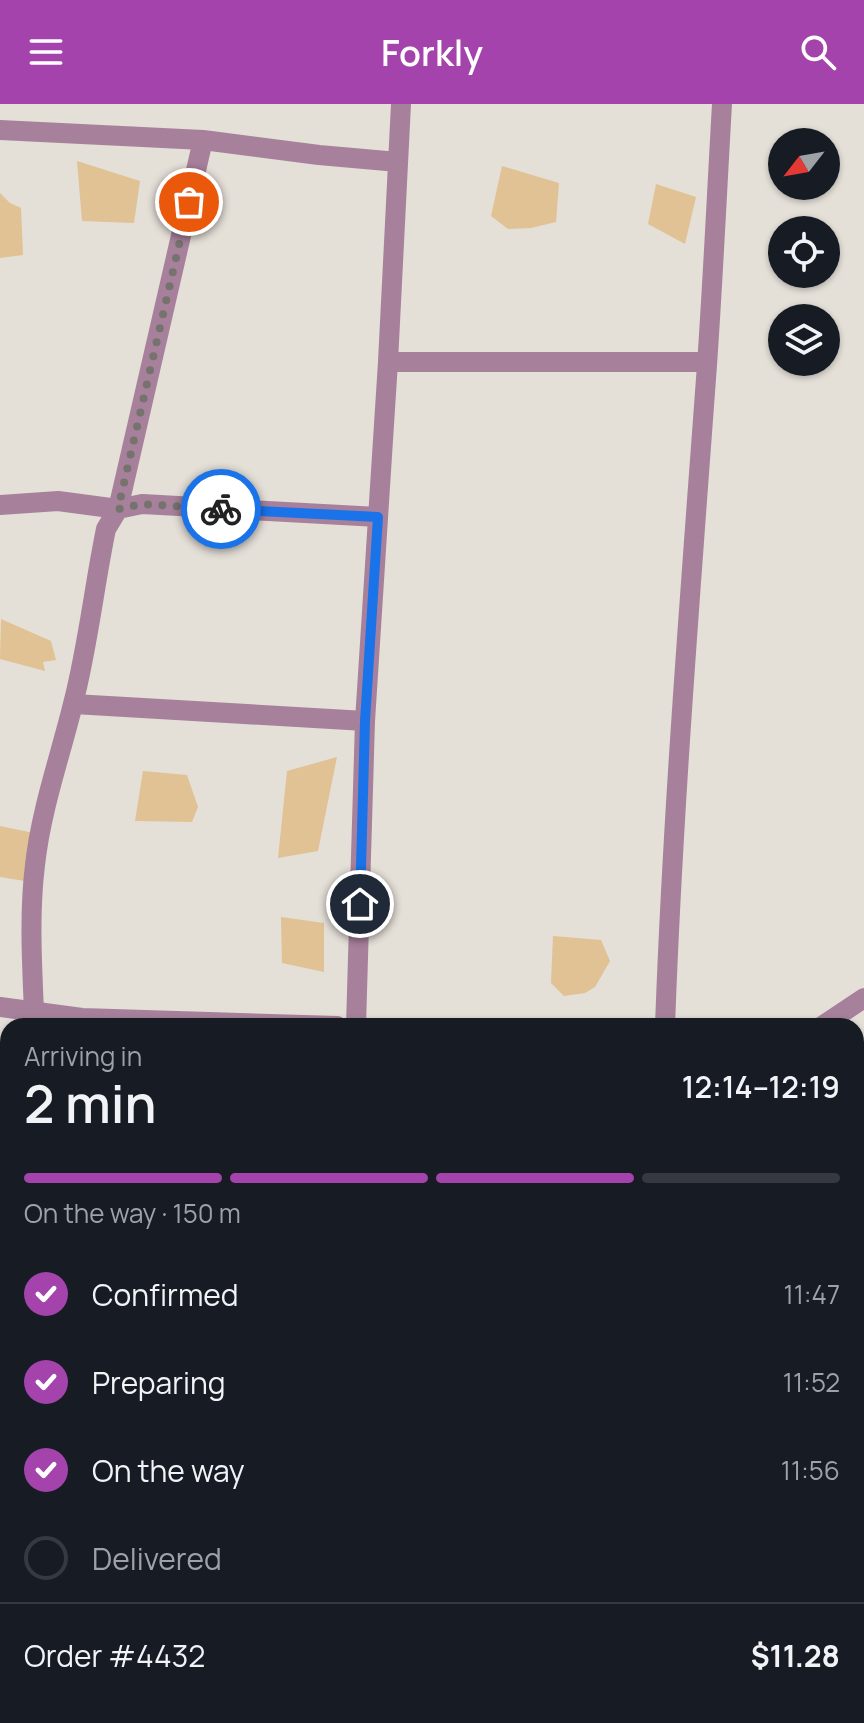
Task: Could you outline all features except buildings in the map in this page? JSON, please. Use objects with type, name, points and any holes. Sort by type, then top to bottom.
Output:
[{"type":"street","points":[[356,1018],[365,721],[401,104]]},
{"type":"street","points":[[665,1018],[680,729],[722,104]]},
{"type":"street","points":[[0,130],[203,140],[398,162]]},
{"type":"street","points":[[34,1012],[32,940],[35,863],[53,777],[74,704],[106,529],[118,509],[203,140]]},
{"type":"street","points":[[388,362],[707,362]]},
{"type":"street","points":[[0,505],[58,501],[118,509],[142,504],[378,517]]},
{"type":"street","points":[[74,704],[365,721]]},
{"type":"street","points":[[834,1018],[864,998]]},
{"type":"street","points":[[0,1007],[82,1018]]},
{"type":"way so far","points":[[189,202],[118,509],[142,504],[221,509]]},
{"type":"route","points":[[221,509],[378,517],[365,721],[360,904]]}]
